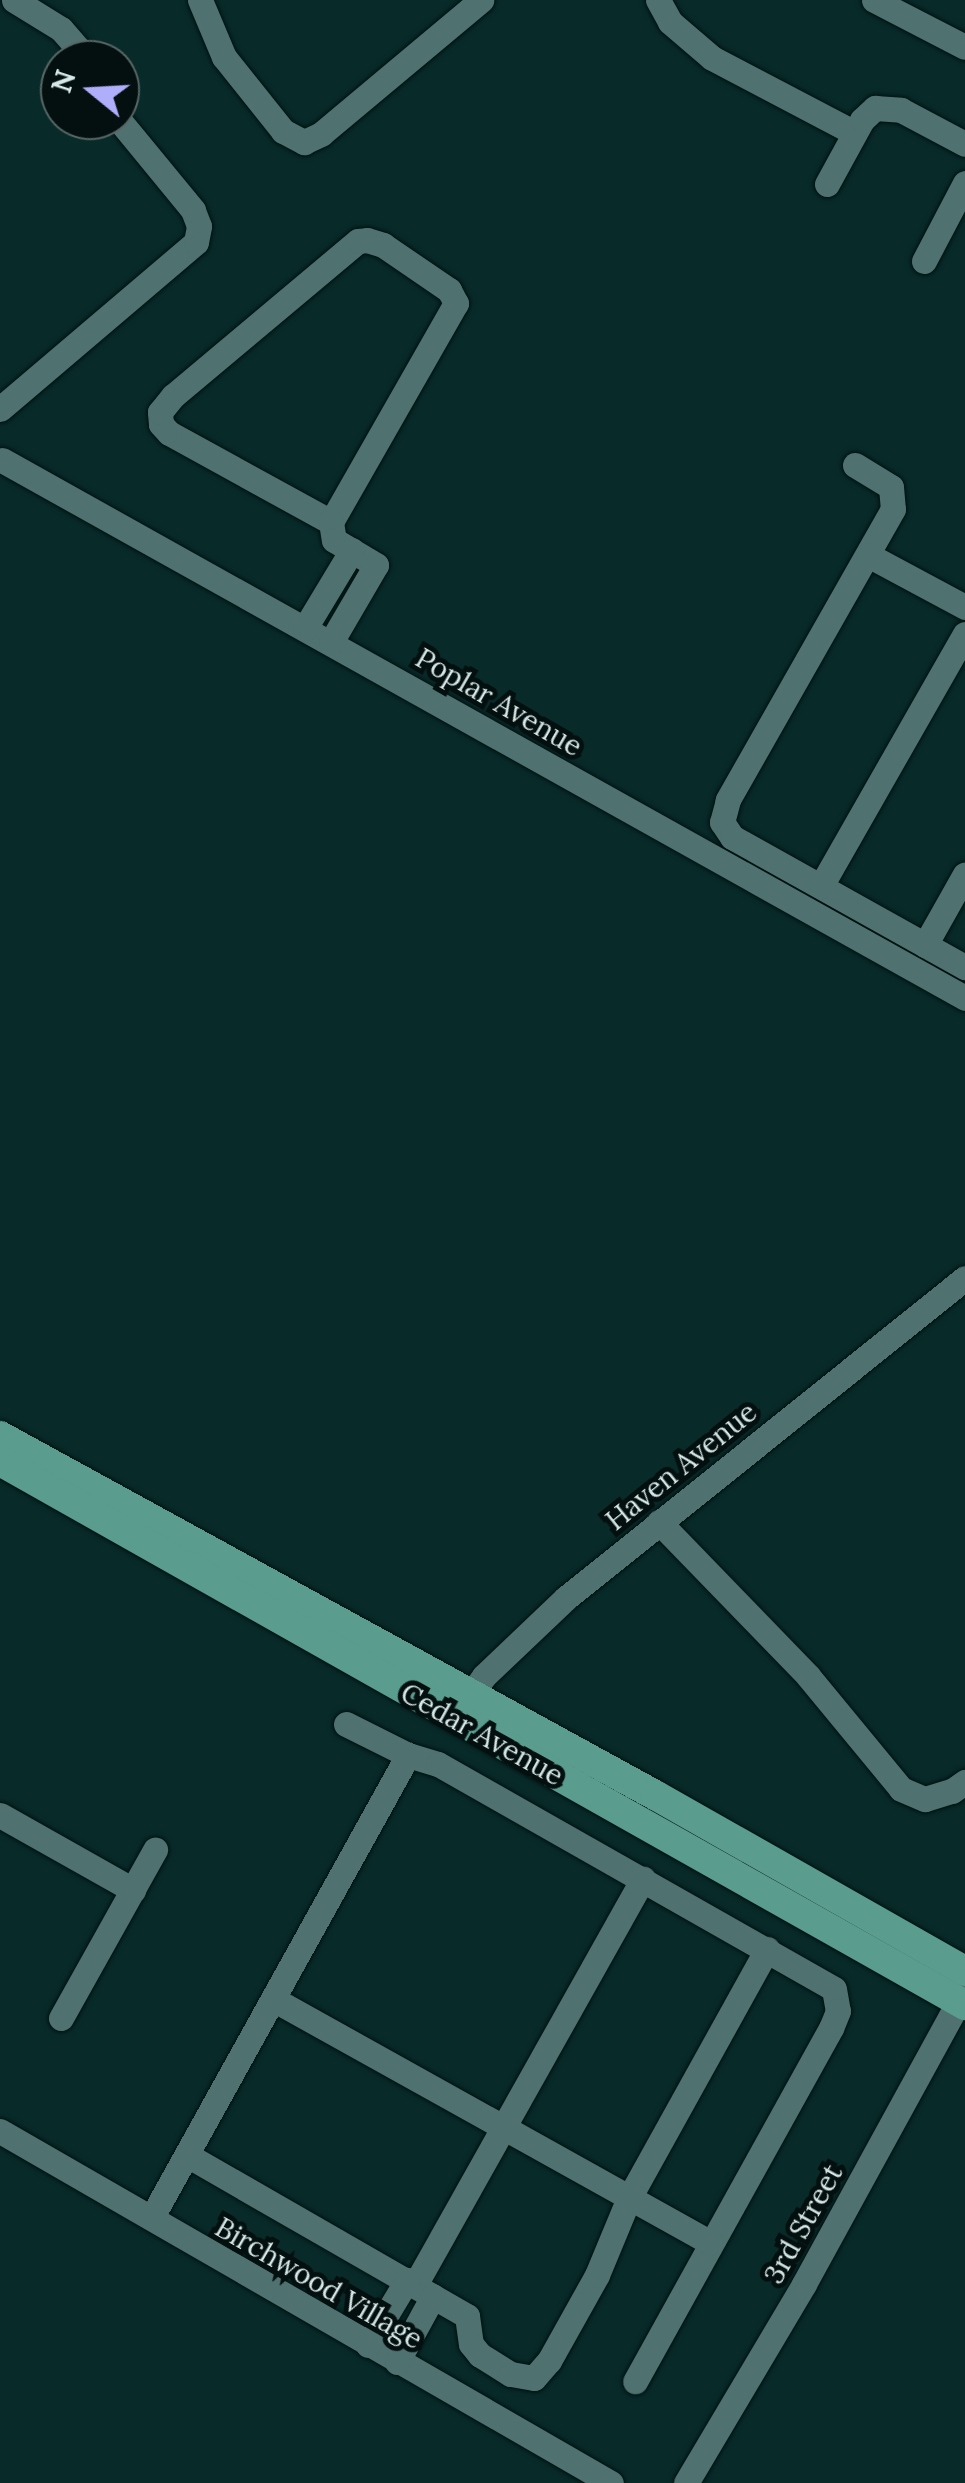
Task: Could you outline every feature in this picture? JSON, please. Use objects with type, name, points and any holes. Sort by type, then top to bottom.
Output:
[{"type":"main road","name":"Cedar Avenue","points":[[0,1436],[146,1531]]},
{"type":"main road","name":"Cedar Avenue","points":[[0,1462],[146,1531],[462,1707],[963,1999]]},
{"type":"main road","name":"Cedar Avenue","points":[[462,1707],[965,1971]]},
{"type":"street","points":[[14,0],[61,29],[71,40]]},
{"type":"street","points":[[200,0],[224,56],[283,131],[304,142],[335,123],[481,0]]},
{"type":"street","points":[[658,0],[670,22],[712,58],[855,133]]},
{"type":"street","points":[[874,0],[965,47]]},
{"type":"street","points":[[827,184],[870,111],[890,107],[965,144]]},
{"type":"street","points":[[0,409],[196,242],[199,226],[193,210],[135,140]]},
{"type":"street","points":[[924,261],[965,183]]},
{"type":"street","points":[[331,522],[169,433],[161,424],[160,412],[173,396],[358,241],[367,240],[383,245],[449,290],[455,298],[455,309],[331,522],[334,540],[376,565],[332,642]]},
{"type":"street","name":"Poplar Avenue","points":[[2,460],[965,998]]},
{"type":"street","points":[[854,465],[886,482],[894,494],[893,510],[722,815],[723,826],[732,837],[965,967]]},
{"type":"street","points":[[305,628],[352,550]]},
{"type":"street","points":[[868,555],[965,607]]},
{"type":"street","points":[[821,886],[965,634]]},
{"type":"street","points":[[924,944],[965,874]]},
{"type":"street","name":"Haven Avenue","points":[[462,1707],[530,1630],[965,1278]]},
{"type":"street","points":[[660,1522],[808,1676],[901,1789],[926,1799],[952,1792],[965,1782]]},
{"type":"street","points":[[346,1724],[408,1755],[438,1764],[830,1984],[838,2011],[634,2381]]},
{"type":"street","points":[[158,2206],[408,1755]]},
{"type":"street","points":[[0,1815],[133,1890]]},
{"type":"street","points":[[60,2018],[156,1850]]},
{"type":"street","points":[[368,2345],[418,2287],[643,1879]]},
{"type":"street","points":[[187,2155],[468,2318],[472,2344],[480,2355],[520,2378],[534,2378],[549,2362],[596,2275],[628,2200],[768,1949]]},
{"type":"street","points":[[274,1999],[710,2243]]},
{"type":"street","name":"3rd Street","points":[[686,2483],[804,2284],[963,1999]]},
{"type":"street","name":"Birchwood Village","points":[[0,2131],[610,2483]]},
{"type":"street","points":[[396,2362],[418,2287]]}]
